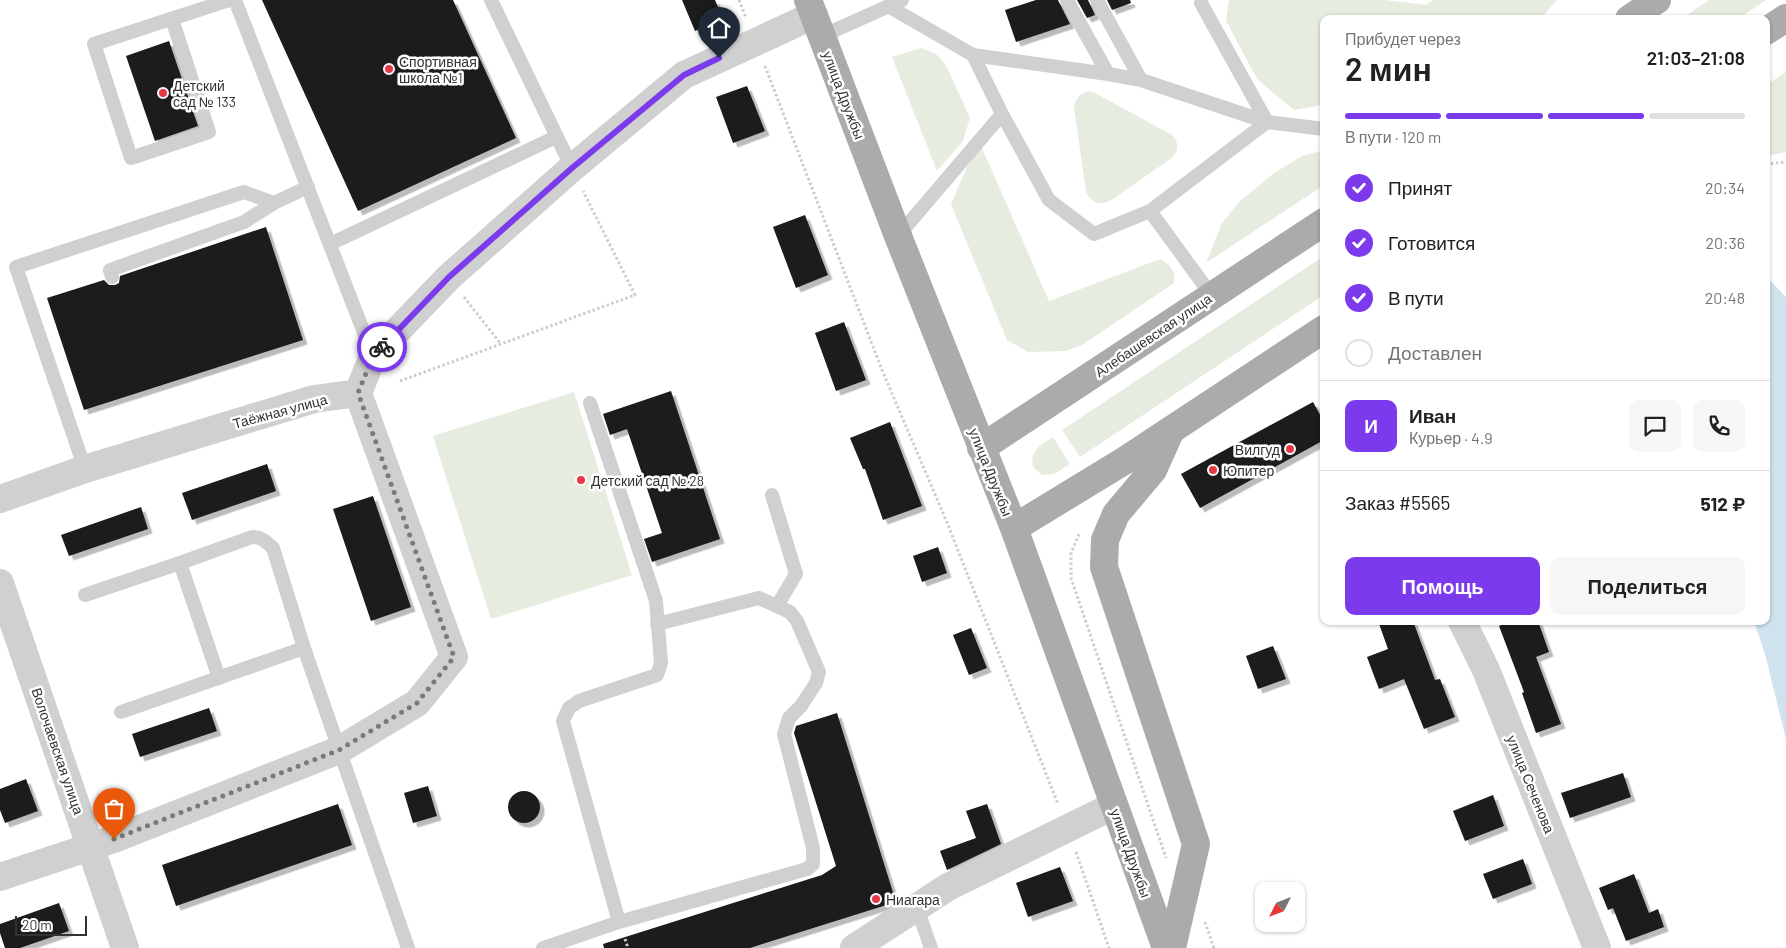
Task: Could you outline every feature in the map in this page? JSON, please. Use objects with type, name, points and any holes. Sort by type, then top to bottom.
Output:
[{"type":"main road","points":[[1635,15],[1657,0]]},
{"type":"main road","name":"улица Дружбы","points":[[815,17],[898,236],[1014,528],[1113,806],[1166,948]]},
{"type":"main road","points":[[1770,29],[1786,18]]},
{"type":"main road","name":"Алебашевская улица","points":[[981,448],[1320,225]]},
{"type":"main road","points":[[1014,528],[1124,461],[1320,333]]},
{"type":"main road","points":[[1171,430],[1153,470],[1116,514],[1105,540],[1104,568],[1196,844],[1172,948]]},
{"type":"street","points":[[0,877],[114,839],[339,750],[417,703],[454,657],[358,393],[373,356],[449,277],[572,168],[684,75],[755,41],[815,17]]},
{"type":"street","name":"Таёжная улица","points":[[0,499],[85,470],[314,400],[358,393]]},
{"type":"street","name":"Волочаевская улица","points":[[0,583],[125,948]]},
{"type":"street","name":"улица Сеченова","points":[[1464,625],[1486,670],[1597,948]]},
{"type":"street","points":[[854,948],[948,887],[1113,806]]},
{"type":"lane","points":[[172,19],[209,132],[131,158],[94,44],[229,0]]},
{"type":"lane","points":[[235,0],[373,356]]},
{"type":"lane","points":[[491,0],[572,168]]},
{"type":"lane","points":[[815,17],[888,6],[902,0]]},
{"type":"lane","points":[[1067,0],[1108,74]]},
{"type":"lane","points":[[1097,0],[1140,80]]},
{"type":"lane","points":[[1201,3],[1267,122]]},
{"type":"lane","points":[[888,6],[973,55],[1140,80],[1267,122],[1320,129]]},
{"type":"lane","points":[[973,55],[1002,114],[1049,200],[1094,234],[1150,210],[1267,122]]},
{"type":"lane","points":[[898,236],[1002,114]]},
{"type":"lane","points":[[330,244],[556,136]]},
{"type":"lane","points":[[112,277],[110,270],[244,222],[274,202],[308,187]]},
{"type":"lane","points":[[85,470],[16,267],[244,192],[274,202]]},
{"type":"lane","points":[[1150,210],[1212,296]]},
{"type":"lane","points":[[590,403],[656,600],[660,664],[657,674],[579,701],[569,708],[563,720],[619,922]]},
{"type":"lane","points":[[772,495],[796,574],[777,606]]},
{"type":"lane","points":[[86,595],[252,537],[259,537],[273,548],[304,648],[408,948]]},
{"type":"lane","points":[[180,563],[219,678]]},
{"type":"lane","points":[[543,948],[619,922],[807,869],[813,864],[813,848],[784,734],[789,718],[801,706],[816,683],[820,672],[797,621],[790,612],[759,598],[656,624]]},
{"type":"lane","points":[[121,712],[304,648]]},
{"type":"lane","points":[[917,908],[930,948]]},
{"type":"path","points":[[739,0],[882,370],[946,520],[1067,828],[1109,948]]},
{"type":"path","points":[[1770,164],[1786,162]]},
{"type":"path","points":[[400,381],[635,295],[572,168]]},
{"type":"path","points":[[449,277],[500,343]]},
{"type":"path","points":[[1083,527],[1076,538],[1071,553],[1071,578],[1169,867],[1199,904],[1214,948]]},
{"type":"shaded area","points":[[1229,0],[1384,0],[1426,5],[1434,0],[1557,0],[1544,15],[1320,15],[1320,106],[1294,110],[1257,79],[1226,21]]},
{"type":"shaded area","points":[[1709,0],[1766,0],[1744,15],[1687,15]]},
{"type":"shaded area","points":[[921,48],[936,54],[946,65],[970,118],[963,141],[937,171],[892,57]]},
{"type":"shaded area","points":[[1786,72],[1786,152],[1770,155],[1770,82]]},
{"type":"shaded area","points":[[1088,91],[1172,135],[1177,145],[1175,154],[1169,160],[1110,201],[1102,203],[1093,201],[1086,191],[1074,107],[1078,97]]},
{"type":"shaded area","points":[[982,148],[1049,301],[1160,259],[1172,269],[1174,283],[1082,345],[1066,351],[1028,352],[1007,340],[951,204],[974,151]]},
{"type":"shaded area","points":[[1320,151],[1320,188],[1206,263],[1222,223],[1240,201],[1274,173],[1302,156]]},
{"type":"shaded area","points":[[1320,259],[1320,298],[1080,457],[1062,430]]},
{"type":"shaded area","points":[[574,392],[632,575],[491,619],[433,436]]},
{"type":"shaded area","points":[[1053,437],[1070,464],[1054,474],[1042,475],[1033,467],[1033,457],[1037,449]]},
{"type":"water","points":[[1770,280],[1786,297],[1786,739],[1765,654],[1755,625],[1770,625]]},
{"type":"building","name":"Спортивная школа №1","points":[[262,0],[453,0],[516,138],[358,211]]},
{"type":"building","points":[[682,0],[715,0],[723,19],[695,31]]},
{"type":"building","points":[[1036,0],[1058,0],[1070,24],[1016,42],[1005,10]]},
{"type":"building","points":[[1077,0],[1088,0],[1095,15],[1087,18]]},
{"type":"building","points":[[1107,0],[1130,0],[1131,3],[1112,10]]},
{"type":"building","name":"Детский сад № 133","points":[[169,41],[198,126],[155,141],[126,56]]},
{"type":"building","points":[[747,86],[765,131],[733,143],[716,97]]},
{"type":"building","points":[[805,215],[828,275],[796,288],[773,227]]},
{"type":"building","points":[[266,227],[303,340],[84,410],[47,298],[104,280],[109,285],[115,285],[119,283],[120,276]]},
{"type":"building","points":[[844,322],[866,380],[836,391],[815,333]]},
{"type":"building","points":[[671,391],[720,539],[652,562],[644,539],[662,533],[627,429],[610,435],[603,414]]},
{"type":"building","points":[[1313,402],[1320,415],[1320,442],[1200,508],[1181,474]]},
{"type":"building","points":[[890,422],[922,506],[883,520],[865,469],[863,469],[850,438]]},
{"type":"building","points":[[267,464],[276,491],[192,520],[182,493]]},
{"type":"building","points":[[373,496],[411,607],[371,621],[333,509]]},
{"type":"building","points":[[141,507],[148,529],[69,556],[61,535]]},
{"type":"building","points":[[938,547],[947,573],[922,582],[913,556]]},
{"type":"building","points":[[1379,625],[1414,625],[1435,680],[1440,679],[1455,717],[1424,729],[1404,679],[1379,689],[1367,657],[1388,649]]},
{"type":"building","points":[[1539,625],[1549,652],[1536,657],[1561,724],[1536,733],[1522,693],[1524,692],[1499,626]]},
{"type":"building","points":[[971,628],[987,668],[969,675],[953,635]]},
{"type":"building","points":[[1273,646],[1286,679],[1258,689],[1246,656]]},
{"type":"building","points":[[209,708],[217,731],[140,757],[132,734]]},
{"type":"building","points":[[837,713],[896,902],[750,948],[604,948],[603,944],[822,875],[836,866],[794,733],[796,726]]},
{"type":"building","points":[[1623,773],[1631,797],[1570,818],[1561,793]]},
{"type":"building","points":[[26,779],[38,811],[5,823],[0,810],[0,789]]},
{"type":"building","points":[[428,786],[437,816],[413,823],[404,793]]},
{"type":"building","points":[[524,791],[535,796],[540,807],[535,818],[524,823],[513,818],[508,807],[513,796]]},
{"type":"building","points":[[1493,795],[1504,826],[1465,841],[1453,811]]},
{"type":"building","points":[[338,804],[352,845],[176,906],[162,865]]},
{"type":"building","points":[[987,804],[1001,844],[947,870],[940,851],[976,838],[966,811]]},
{"type":"building","points":[[1523,859],[1532,884],[1493,899],[1483,874]]},
{"type":"building","points":[[1060,867],[1073,901],[1028,917],[1016,883]]},
{"type":"building","points":[[1634,874],[1649,913],[1658,909],[1664,927],[1626,941],[1613,908],[1608,910],[1599,888]]},
{"type":"building","points":[[59,903],[69,931],[20,948],[5,948],[0,933],[0,924]]},
{"type":"way so far","points":[[114,839],[339,750],[417,703],[454,657],[358,393],[373,356],[382,347]]},
{"type":"place","name":"Спортивная школа №1","points":[[389,69]]},
{"type":"place","name":"Детский сад № 133","points":[[163,93]]},
{"type":"place","name":"Вилгуд","points":[[1290,449]]},
{"type":"place","name":"Юпитер","points":[[1213,470]]},
{"type":"place","name":"Детский сад № 28","points":[[581,480]]},
{"type":"place","name":"Ниагара","points":[[876,899]]},
{"type":"route","points":[[382,347],[449,277],[572,168],[684,75],[719,58]]}]
